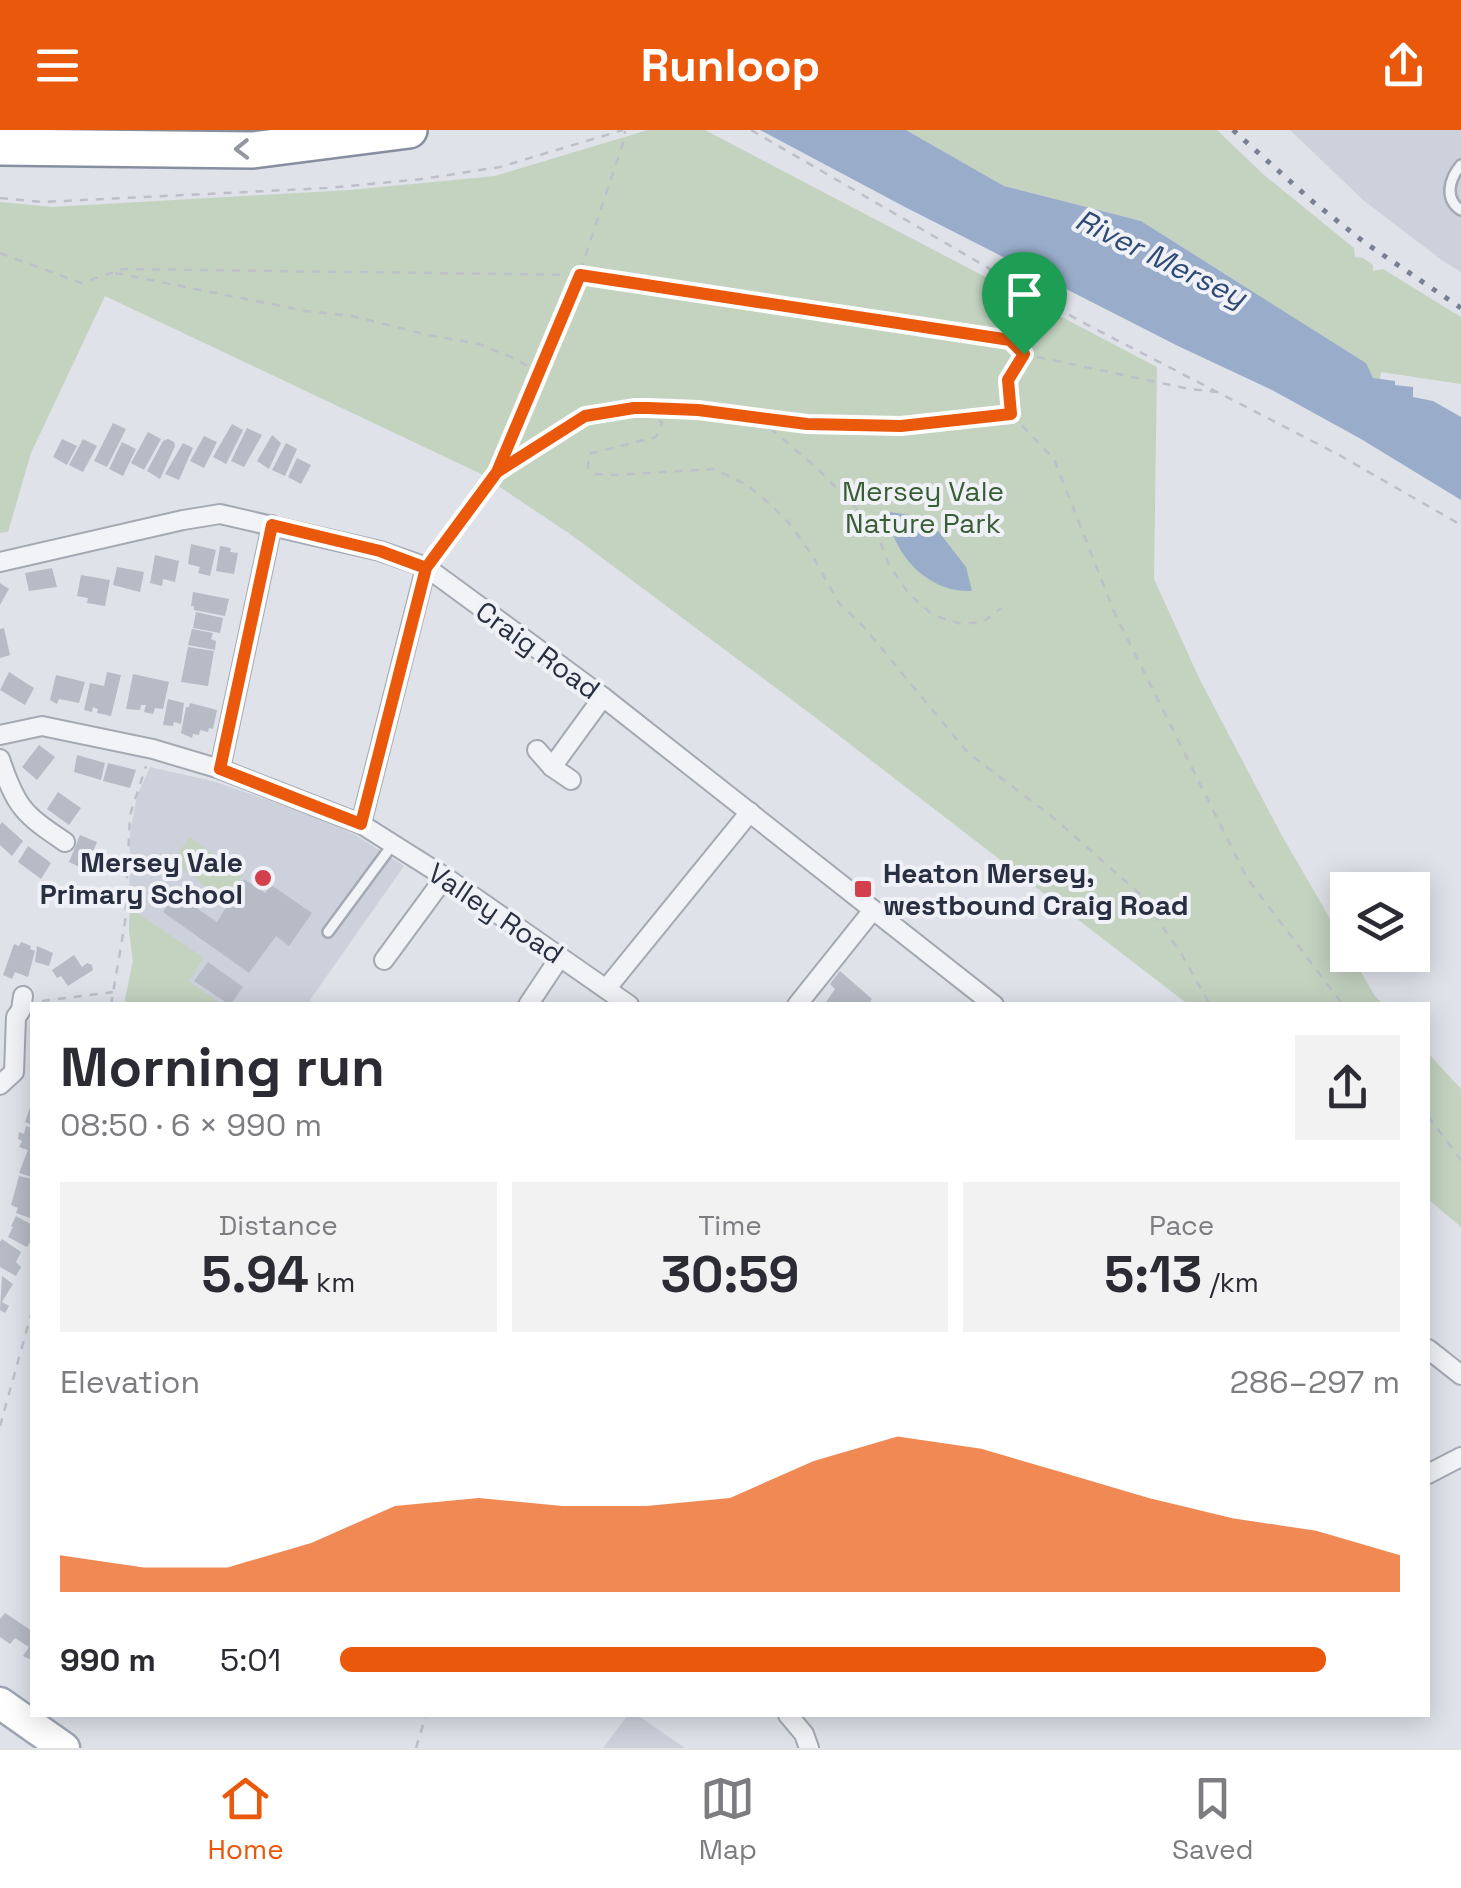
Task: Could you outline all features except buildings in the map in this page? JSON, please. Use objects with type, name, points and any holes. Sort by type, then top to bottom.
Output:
[{"type":"highway","points":[[0,147],[254,150],[408,130]]},
{"type":"main road","points":[[0,1703],[49,1744]]},
{"type":"street","name":"Craig Road","points":[[0,562],[220,514],[380,551],[426,568],[603,697],[990,1002]]},
{"type":"street","points":[[220,769],[272,525]]},
{"type":"street","points":[[361,824],[426,568]]},
{"type":"street","points":[[552,766],[603,697]]},
{"type":"street","name":"Valley Road","points":[[0,735],[42,726],[153,749],[220,769],[361,824],[445,877],[625,1002]]},
{"type":"street","points":[[537,750],[571,780]]},
{"type":"street","points":[[0,759],[12,794],[32,820],[65,842]]},
{"type":"street","points":[[606,988],[750,812]]},
{"type":"street","points":[[384,960],[445,877]]},
{"type":"street","points":[[799,1002],[872,910]]},
{"type":"street","points":[[530,1002],[560,958]]},
{"type":"street","points":[[0,1085],[14,1072],[15,1006]]},
{"type":"street","points":[[1430,1351],[1461,1375]]},
{"type":"street","points":[[1430,1473],[1461,1458]]},
{"type":"street","points":[[790,1717],[804,1734],[809,1748]]},
{"type":"lane","points":[[1461,165],[1450,182],[1450,197],[1461,210]]},
{"type":"lane","points":[[328,932],[393,844]]},
{"type":"path","points":[[0,198],[43,202],[422,180],[500,167],[624,130],[624,142],[580,275],[497,472],[426,568]]},
{"type":"path","points":[[751,130],[1078,320],[1340,456],[1461,525]]},
{"type":"path","points":[[0,253],[81,283],[123,270],[580,275],[1010,340],[1024,354],[1218,392]]},
{"type":"path","points":[[114,273],[306,311],[352,316],[479,344],[539,372]]},
{"type":"path","points":[[1024,354],[1008,380],[1011,414],[1054,460],[1115,614],[1247,878],[1341,1002]]},
{"type":"path","points":[[497,472],[585,416],[634,408],[698,410],[807,424],[901,426],[1011,414]]},
{"type":"path","points":[[648,408],[662,422],[656,436],[589,454],[588,468],[595,474],[614,476],[714,469],[747,485],[770,504],[812,555],[839,603],[864,626],[968,753],[1055,818],[1140,894],[1182,954],[1208,1002]]},
{"type":"path","points":[[756,417],[816,467],[858,510],[878,536],[889,566],[909,594],[933,615],[961,624],[983,622],[1000,608]]},
{"type":"path","points":[[112,1002],[125,922],[130,816],[153,749]]},
{"type":"path","points":[[43,1002],[114,992]]},
{"type":"path","points":[[1430,1119],[1461,1160]]},
{"type":"path","points":[[0,1426],[30,1318]]},
{"type":"path","points":[[416,1748],[425,1717]]},
{"type":"shaded area","points":[[1290,130],[1461,130],[1461,272],[1363,200]]},
{"type":"shaded area","name":"Mersey Vale Primary School","points":[[150,767],[216,782],[354,834],[404,866],[310,1000],[312,1002],[125,1002],[133,961],[129,930],[130,833],[137,796]]},
{"type":"shaded area","points":[[626,1717],[640,1717],[685,1748],[603,1748]]},
{"type":"green space","name":"Mersey Vale Nature Park","points":[[648,130],[705,130],[1157,367],[1154,579],[1200,680],[1330,919],[1330,972],[1361,972],[1381,1002],[1185,1002],[816,718],[570,534],[479,473],[105,296],[31,453],[8,532],[0,533],[0,202],[52,207],[350,190],[495,176]]},
{"type":"green space","points":[[906,130],[1217,130],[1264,175],[1354,248],[1355,257],[1373,265],[1373,271],[1383,269],[1461,317],[1461,384],[1381,372],[1380,379],[1373,379],[1366,363],[1141,221],[1004,186]]},
{"type":"green space","points":[[190,837],[243,875],[224,900],[172,862]]},
{"type":"green space","points":[[131,909],[204,958],[189,981],[218,1002],[125,1002],[133,961]]},
{"type":"green space","points":[[1430,1055],[1461,1089],[1461,1227],[1430,1201]]},
{"type":"water","name":"River Mersey","points":[[760,130],[906,130],[1004,186],[1141,221],[1366,363],[1373,378],[1413,387],[1413,397],[1433,401],[1461,417],[1461,500],[1272,390],[1178,346]]},
{"type":"water","points":[[890,512],[932,523],[966,567],[972,591],[947,588],[915,569],[894,537]]},
{"type":"railway","points":[[1233,130],[1364,242],[1461,308]]},
{"type":"place","name":"Mersey Vale Primary School","points":[[263,878]]},
{"type":"place","name":"Heaton Mersey, westbound Craig Road","points":[[863,889]]},
{"type":"route","points":[[1024,354],[1008,380],[1011,414],[901,426],[807,424],[698,410],[648,408],[585,416],[497,472],[426,568],[380,551],[272,525],[220,769],[361,824],[426,568],[497,472],[580,275],[1010,340],[1024,354]]}]
